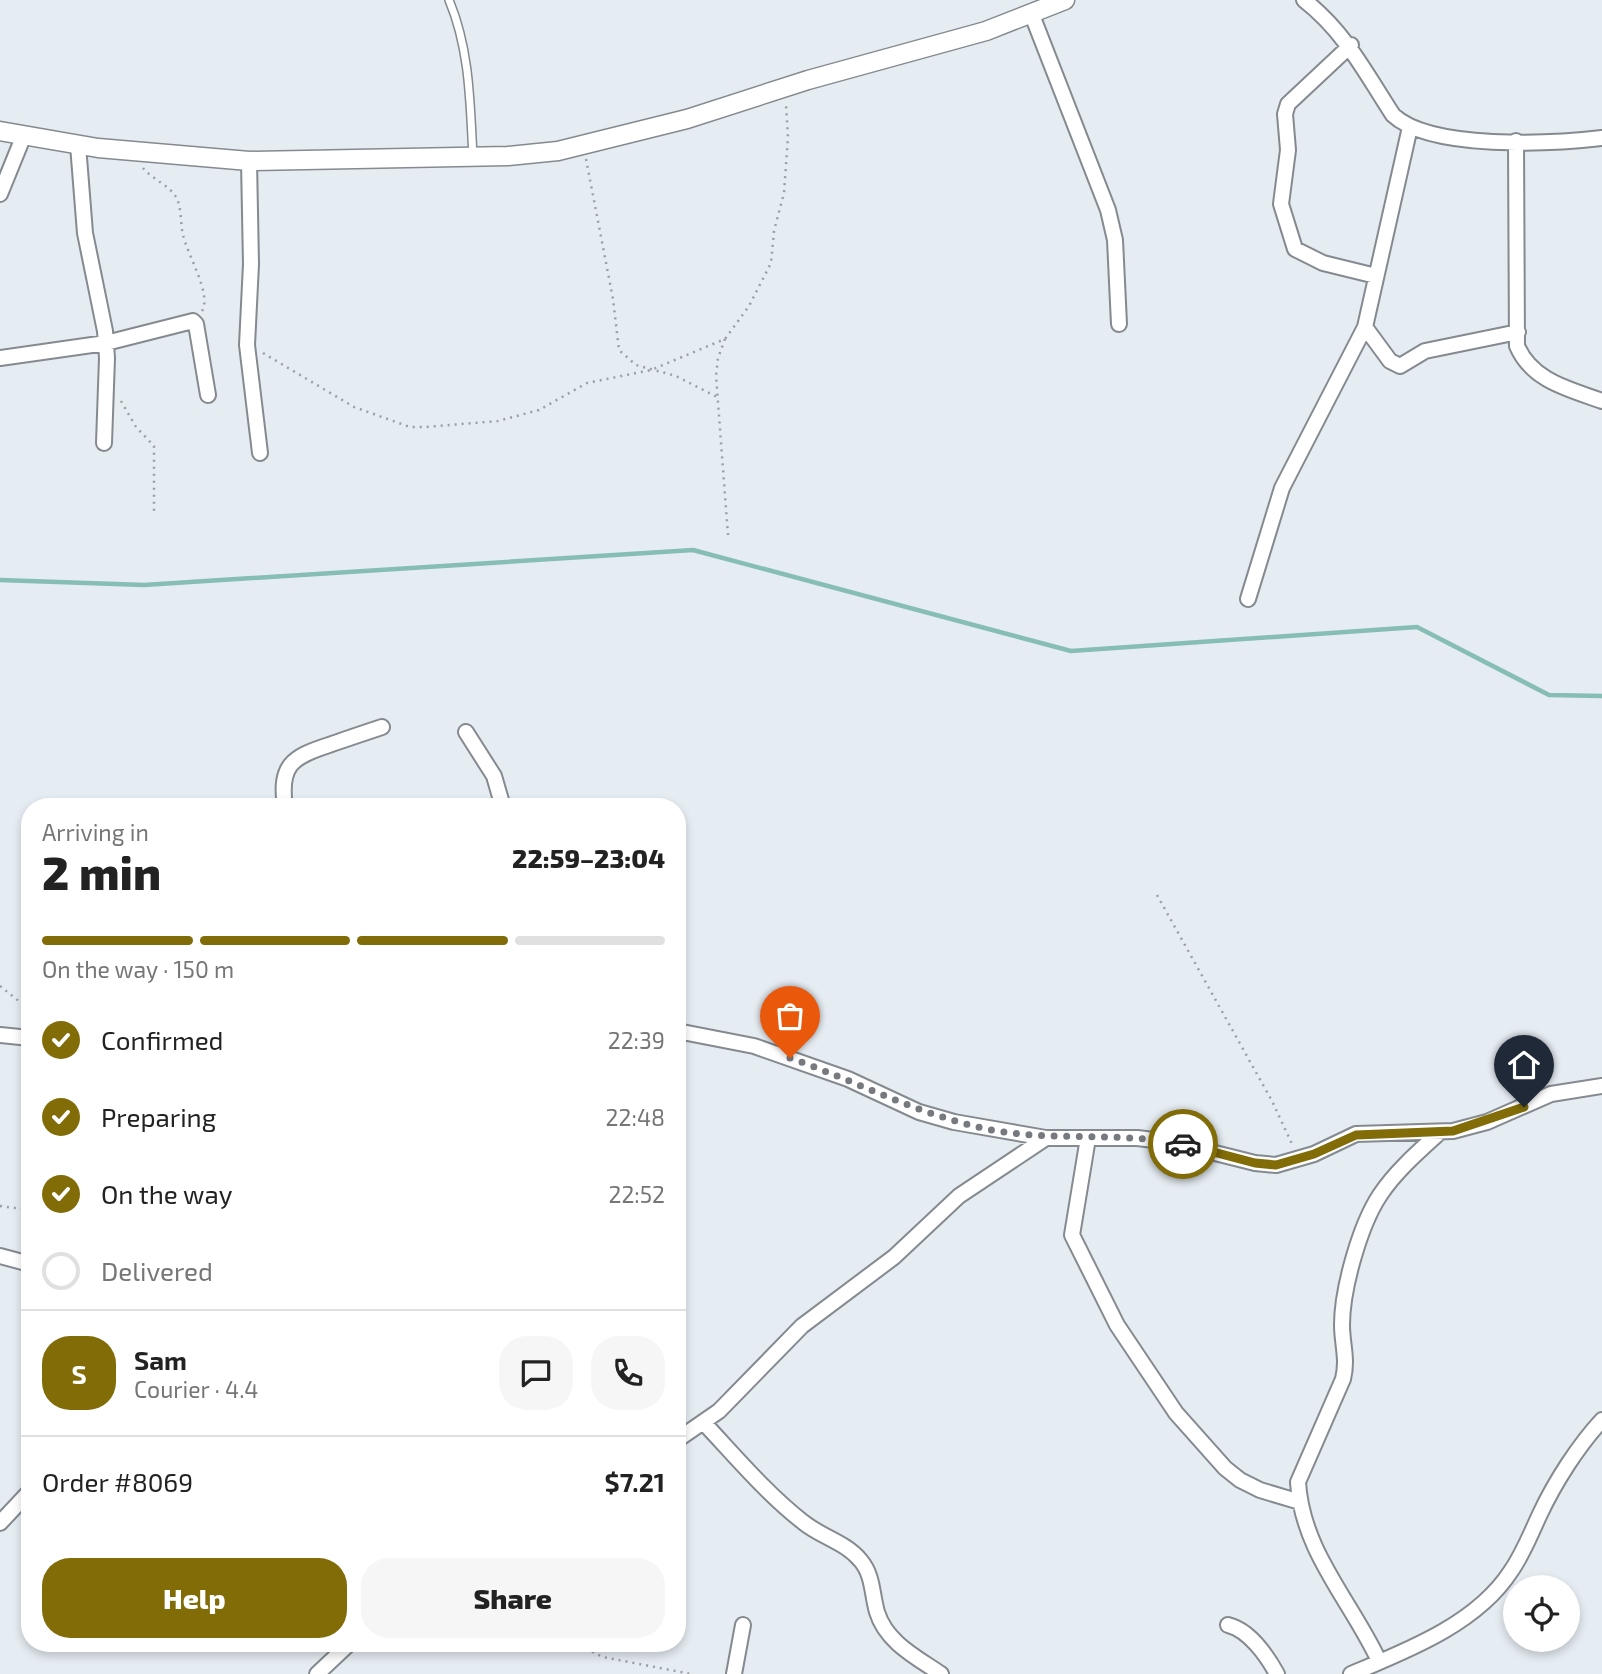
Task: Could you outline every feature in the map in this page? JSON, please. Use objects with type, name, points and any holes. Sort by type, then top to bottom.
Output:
[{"type":"street","points":[[1304,0],[1324,15],[1351,45],[1393,115],[1410,127],[1444,137],[1516,141],[1602,138]]},
{"type":"street","points":[[0,131],[129,151],[249,160],[508,156],[583,146],[687,120],[784,88],[986,31],[1032,15],[1057,1]]},
{"type":"street","points":[[1032,15],[1108,210],[1115,240],[1119,324]]},
{"type":"street","points":[[1351,45],[1288,104],[1285,114],[1288,150],[1281,204],[1295,249],[1323,263],[1376,275]]},
{"type":"street","points":[[1248,598],[1282,488],[1365,327],[1410,127]]},
{"type":"street","points":[[0,194],[24,135]]},
{"type":"street","points":[[1516,141],[1517,346],[1525,363],[1537,374],[1602,401]]},
{"type":"street","points":[[78,145],[85,233],[106,343],[104,443]]},
{"type":"street","points":[[249,160],[251,264],[247,341],[260,453]]},
{"type":"street","points":[[0,358],[106,343],[193,321],[196,324],[208,396]]},
{"type":"street","points":[[1365,327],[1390,361],[1400,366],[1425,351],[1518,332]]},
{"type":"street","points":[[285,798],[284,779],[288,766],[298,755],[382,727]]},
{"type":"street","points":[[466,732],[494,776],[500,798]]},
{"type":"street","points":[[686,1033],[754,1046],[848,1079],[919,1112],[954,1122],[1046,1138],[1171,1142],[1255,1163],[1276,1165],[1299,1160],[1356,1135],[1440,1132],[1487,1122],[1559,1092],[1602,1086]]},
{"type":"street","points":[[0,1035],[21,1037]]},
{"type":"street","points":[[1379,1661],[1364,1630],[1322,1566],[1300,1502],[1298,1482],[1301,1469],[1343,1379],[1346,1365],[1342,1325],[1345,1298],[1366,1224],[1381,1193],[1440,1132]]},
{"type":"street","points":[[686,1434],[736,1396],[765,1361],[802,1326],[894,1257],[959,1196],[1046,1138]]},
{"type":"street","points":[[1088,1138],[1072,1235],[1116,1325],[1176,1413],[1224,1468],[1240,1480],[1300,1502]]},
{"type":"street","points":[[0,1256],[21,1261]]},
{"type":"street","points":[[1351,1674],[1441,1631],[1492,1594],[1511,1572],[1559,1480],[1602,1420]]},
{"type":"street","points":[[704,1423],[801,1521],[821,1536],[844,1546],[861,1561],[871,1582],[884,1630],[897,1644],[941,1674]]},
{"type":"street","points":[[0,1523],[21,1501]]},
{"type":"street","points":[[734,1674],[743,1625]]},
{"type":"street","points":[[1228,1625],[1238,1627],[1249,1637],[1277,1674]]},
{"type":"street","points":[[317,1674],[340,1652]]},
{"type":"lane","points":[[449,0],[457,19],[469,73],[473,157]]},
{"type":"path","points":[[728,535],[717,397],[718,358],[725,339],[749,306],[771,263],[774,231],[784,193],[788,137],[784,88]]},
{"type":"path","points":[[583,146],[592,179],[619,349],[636,365],[676,376],[717,397]]},
{"type":"path","points":[[129,151],[151,177],[177,199],[184,238],[206,298],[196,324]]},
{"type":"path","points":[[247,341],[330,396],[410,427],[498,421],[539,410],[587,383],[651,370],[725,339]]},
{"type":"path","points":[[107,381],[136,428],[154,446],[154,514]]},
{"type":"path","points":[[1157,894],[1272,1101],[1299,1160]]},
{"type":"path","points":[[0,986],[21,1003]]},
{"type":"path","points":[[0,1206],[21,1210]]},
{"type":"path","points":[[592,1652],[603,1657],[691,1674]]},
{"type":"waterway","points":[[0,580],[144,585],[693,550],[1071,651],[1417,627],[1549,695],[1602,696]]},
{"type":"way so far","points":[[790,1058],[848,1079],[919,1112],[954,1122],[1046,1138],[1137,1138],[1183,1144]]},
{"type":"route","points":[[1183,1144],[1255,1163],[1276,1165],[1314,1154],[1356,1135],[1453,1131],[1487,1122],[1524,1107]]}]
